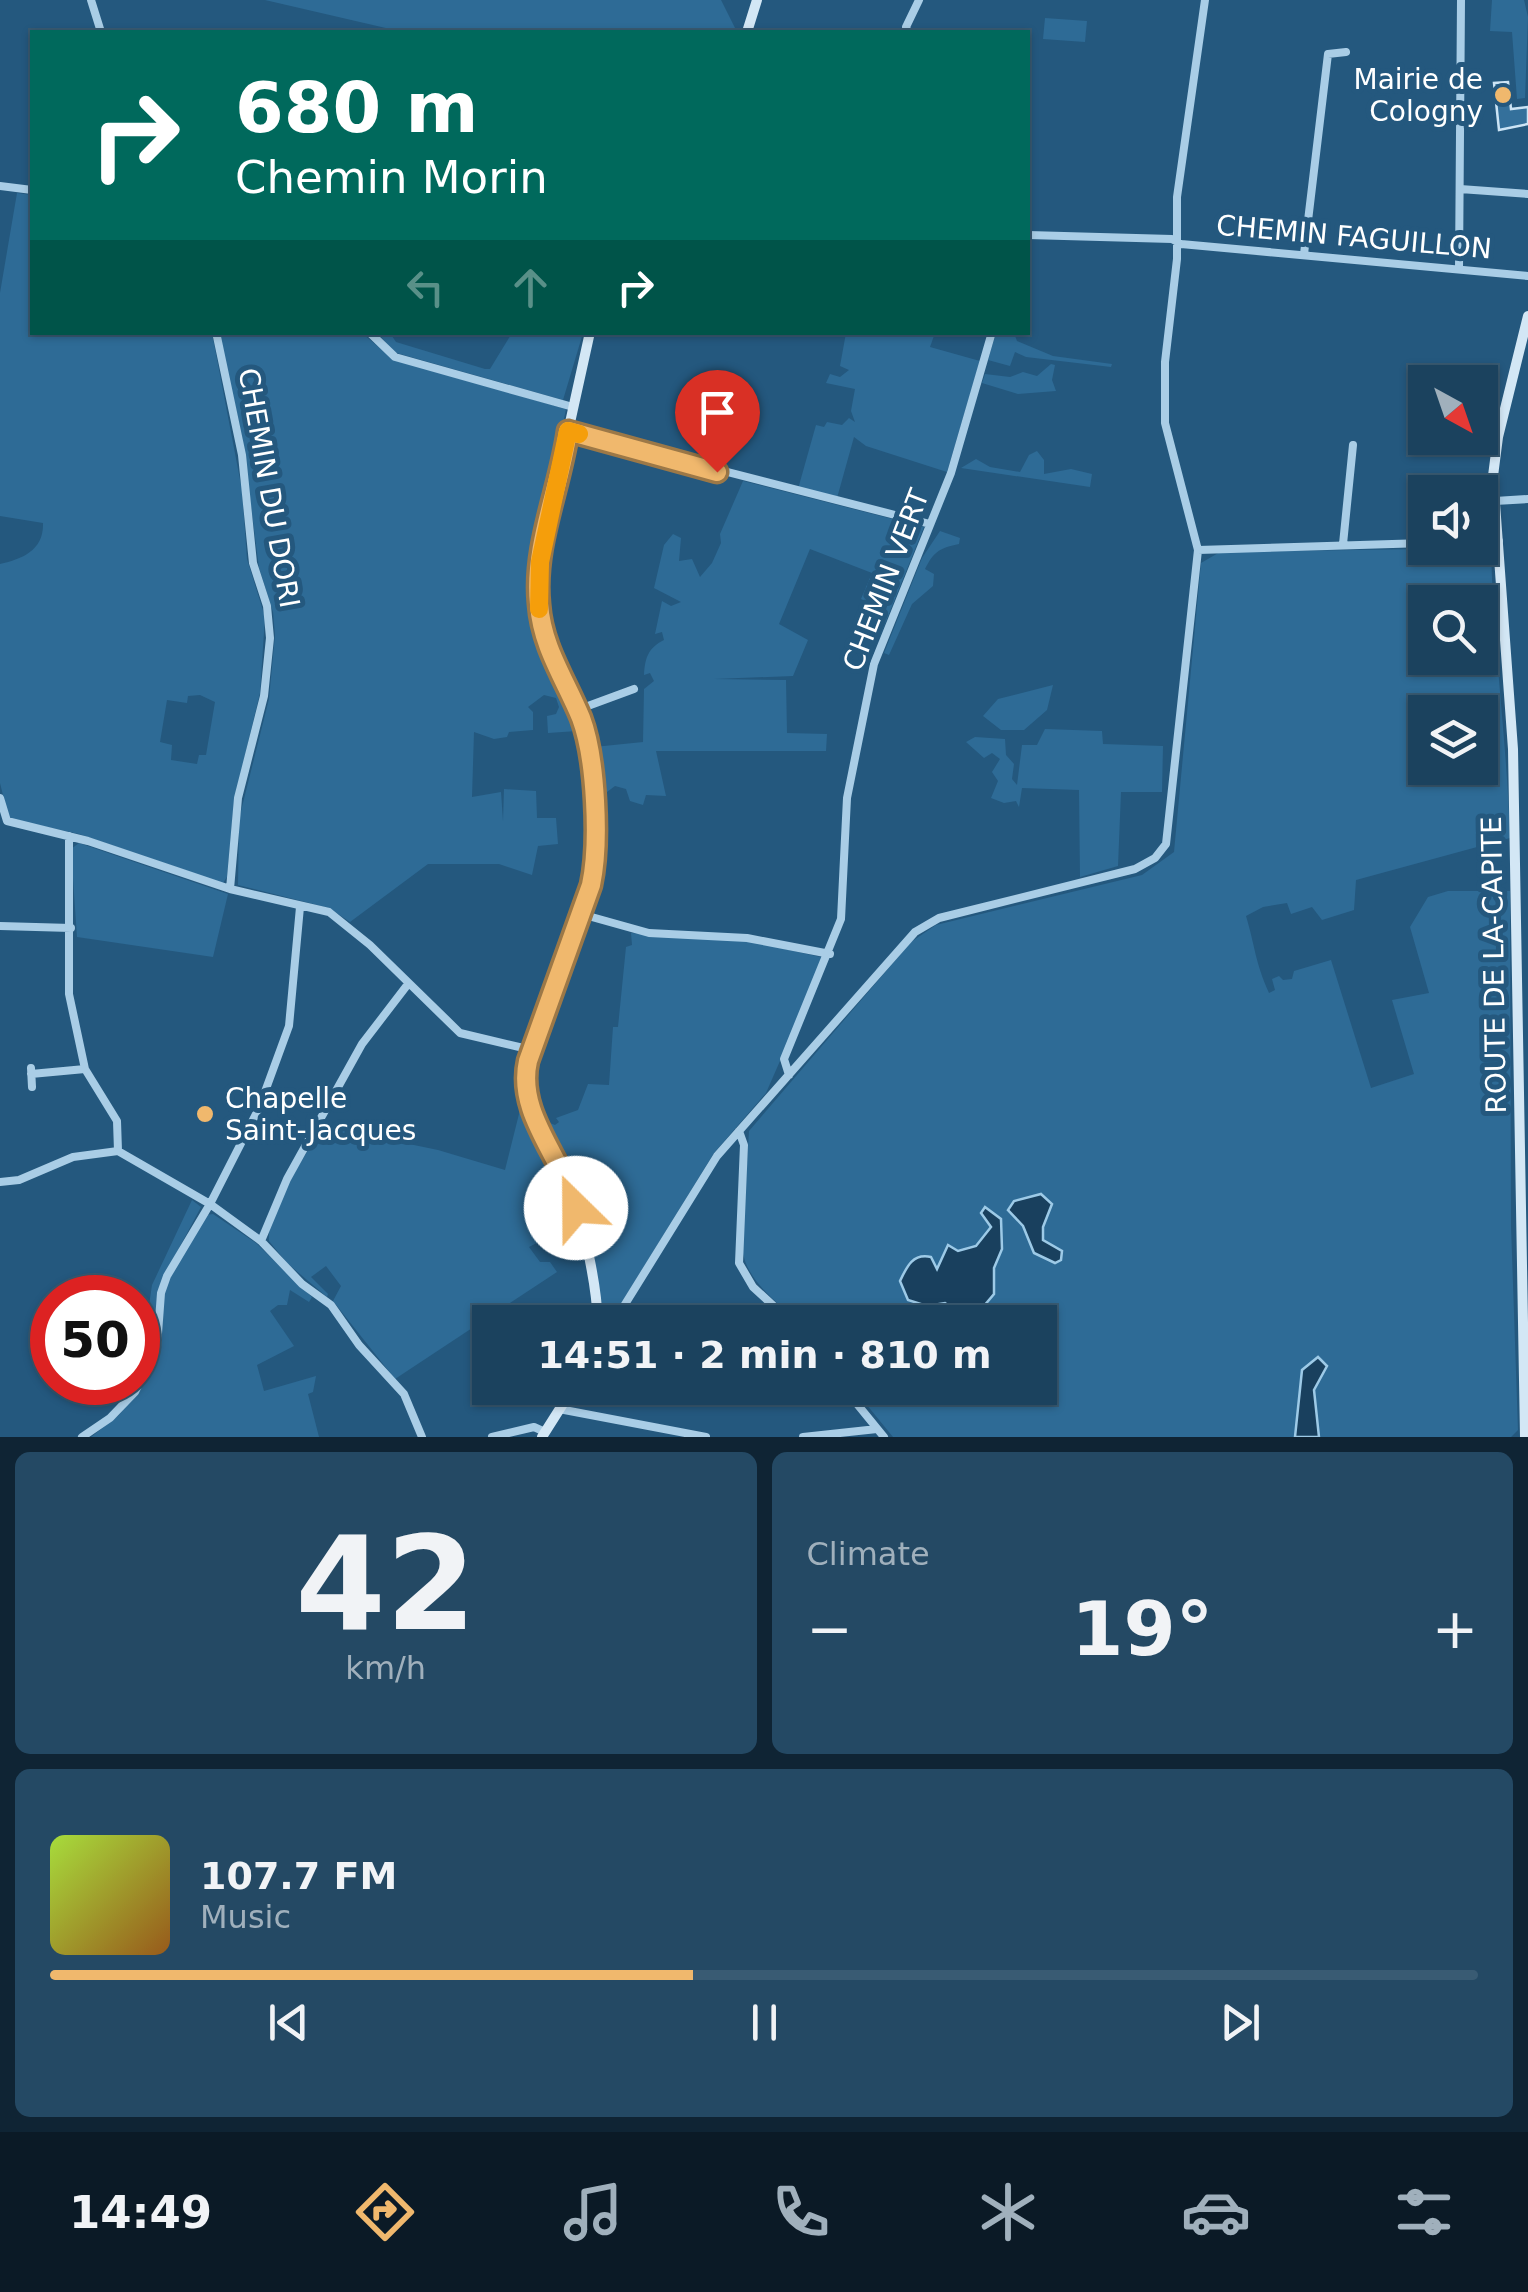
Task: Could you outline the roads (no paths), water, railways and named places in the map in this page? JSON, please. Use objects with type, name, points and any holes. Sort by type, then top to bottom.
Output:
[{"type":"main road","points":[[748,30],[757,0]]},
{"type":"main road","name":"ROUTE DE LA-CAPITE","points":[[1494,475],[1494,459],[1528,316]]},
{"type":"main road","points":[[589,335],[540,562],[538,594],[549,652],[577,710],[590,753],[592,879],[525,1076],[526,1095],[573,1198],[595,1305]]},
{"type":"main road","name":"ROUTE DE LA-CAPITE","points":[[1498,531],[1514,778],[1525,1437]]},
{"type":"main road","points":[[544,1434],[562,1405]]},
{"type":"street","points":[[90,0],[100,30]]},
{"type":"street","points":[[906,30],[920,0]]},
{"type":"street","points":[[625,1305],[718,1156],[922,926],[939,918],[1135,869],[1164,848],[1170,832],[1198,550],[1165,416],[1165,362],[1180,177],[1205,0]]},
{"type":"street","points":[[1458,269],[1462,0]]},
{"type":"street","points":[[1304,254],[1328,54],[1346,52]]},
{"type":"street","points":[[0,186],[30,190]]},
{"type":"street","points":[[1460,189],[1528,194]]},
{"type":"street","name":"CHEMIN FAGUILLON","points":[[1030,236],[1177,242],[1528,276]]},
{"type":"street","name":"CHEMIN DU DORI","points":[[217,335],[242,454],[253,564],[267,606],[270,638],[264,696],[238,798],[230,889]]},
{"type":"street","points":[[372,335],[395,356],[573,407]]},
{"type":"street","name":"CHEMIN VERT","points":[[789,1075],[784,1058],[830,954],[845,896],[845,821],[862,709],[882,641],[951,473],[991,335]]},
{"type":"street","points":[[568,431],[930,524]]},
{"type":"street","points":[[1343,544],[1353,445]]},
{"type":"street","points":[[1498,501],[1528,499]]},
{"type":"street","points":[[1198,550],[1408,543]]},
{"type":"street","points":[[577,710],[634,689]]},
{"type":"street","points":[[0,798],[7,821],[68,836],[230,889],[322,910],[338,918],[466,1037],[532,1050]]},
{"type":"street","points":[[68,836],[70,994],[85,1069],[117,1122],[118,1151]]},
{"type":"street","points":[[82,1437],[110,1418],[134,1392],[156,1347],[163,1285],[259,1108],[287,1034],[300,907]]},
{"type":"street","points":[[581,914],[649,933],[748,938],[830,954]]},
{"type":"street","points":[[0,926],[72,928]]},
{"type":"street","points":[[262,1241],[287,1179],[362,1044],[408,984]]},
{"type":"street","points":[[32,1088],[31,1071],[85,1069]]},
{"type":"street","points":[[739,1131],[744,1145],[739,1263],[752,1287],[772,1305]]},
{"type":"street","points":[[0,1182],[19,1180],[73,1157],[118,1151],[210,1204],[262,1241],[302,1284],[334,1308],[359,1345],[404,1394],[422,1437]]},
{"type":"street","points":[[858,1405],[884,1437]]},
{"type":"street","points":[[559,1409],[706,1437]]},
{"type":"street","points":[[492,1437],[534,1427],[544,1434]]},
{"type":"street","points":[[803,1437],[877,1429]]},
{"type":"place","name":"Mairie de Cologny","points":[[1503,95]]},
{"type":"place","name":"Chapelle Saint-Jacques","points":[[205,1114]]}]
